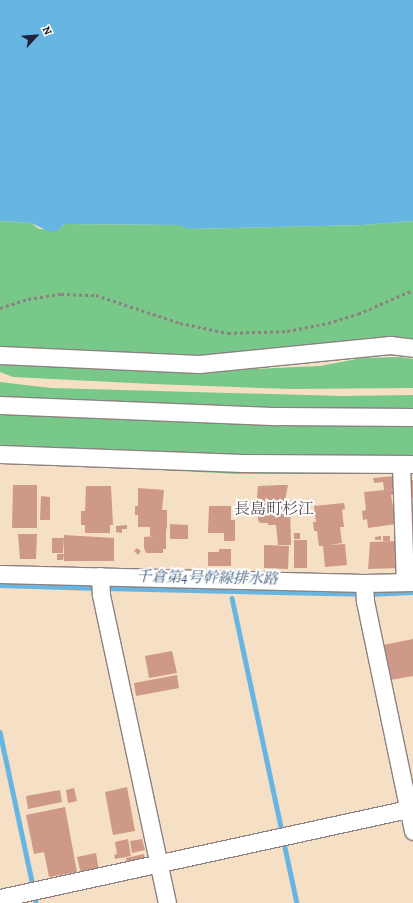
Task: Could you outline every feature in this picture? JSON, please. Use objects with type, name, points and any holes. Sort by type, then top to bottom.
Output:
[{"type":"street","points":[[0,356],[199,364],[390,345],[413,348]]},
{"type":"street","points":[[0,405],[278,416],[413,417]]},
{"type":"street","points":[[0,454],[243,463],[407,464],[409,582],[364,590],[101,584],[0,574]]},
{"type":"street","points":[[101,584],[167,903]]},
{"type":"street","points":[[364,590],[411,809],[413,831]]},
{"type":"street","points":[[0,898],[411,809]]},
{"type":"path","points":[[0,308],[28,299],[61,294],[96,295],[180,323],[228,333],[267,332],[328,323],[358,314],[413,290]]},
{"type":"green space","points":[[0,221],[31,223],[39,229],[59,230],[64,224],[179,225],[190,229],[363,225],[413,221],[413,340],[357,340],[202,356],[0,350]]},
{"type":"green space","points":[[400,357],[413,359],[413,388],[292,389],[152,384],[13,377],[0,372],[0,362],[207,371],[320,366],[362,358]]},
{"type":"green space","points":[[0,382],[51,388],[342,396],[413,395],[413,410],[278,409],[6,399],[0,396]]},
{"type":"green space","points":[[0,413],[413,423],[413,460],[0,449]]},
{"type":"green space","points":[[0,462],[392,467],[396,474],[238,474]]},
{"type":"water","points":[[0,0],[413,0],[413,221],[363,225],[190,229],[178,225],[64,224],[59,230],[50,232],[31,223],[0,221]]},
{"type":"building","points":[[395,476],[397,488],[391,489],[394,491],[394,495],[391,495],[396,524],[368,528],[367,519],[363,520],[362,511],[366,510],[364,492],[384,490],[383,482],[374,483],[373,478]]},
{"type":"building","points":[[411,480],[413,480],[413,498],[410,498]]},
{"type":"building","points":[[13,485],[37,485],[37,528],[12,528]]},
{"type":"building","points":[[288,485],[285,500],[290,500],[291,545],[278,545],[276,525],[260,523],[258,520],[258,509],[256,508],[258,486]]},
{"type":"building","points":[[86,486],[111,486],[113,525],[110,525],[110,533],[85,533],[85,525],[81,525],[81,511],[85,511]]},
{"type":"building","points":[[138,488],[164,490],[162,510],[167,510],[167,527],[166,549],[163,549],[163,553],[146,553],[144,548],[144,537],[155,536],[150,536],[150,527],[138,527],[138,515],[135,515],[135,506],[138,506]]},
{"type":"building","points":[[41,496],[50,497],[50,520],[40,520]]},
{"type":"building","points":[[344,503],[345,509],[342,510],[344,527],[340,527],[342,543],[329,545],[345,544],[347,565],[325,567],[323,546],[319,546],[317,531],[314,531],[313,522],[316,522],[314,506]]},
{"type":"building","points":[[209,506],[231,506],[231,520],[235,520],[235,541],[224,541],[224,533],[208,533]]},
{"type":"building","points":[[170,524],[188,525],[188,539],[170,539]]},
{"type":"building","points":[[127,525],[127,529],[122,529],[122,533],[116,532],[116,526]]},
{"type":"building","points":[[294,533],[300,533],[300,539],[294,539]]},
{"type":"building","points":[[18,534],[37,534],[36,559],[20,559]]},
{"type":"building","points":[[64,535],[114,538],[114,561],[64,561]]},
{"type":"building","points":[[381,536],[381,540],[375,540],[375,537]]},
{"type":"building","points":[[383,536],[390,536],[390,541],[383,541]]},
{"type":"building","points":[[52,538],[64,538],[63,553],[52,553]]},
{"type":"building","points":[[294,540],[307,540],[307,568],[294,568]]},
{"type":"building","points":[[398,541],[399,568],[368,569],[370,542]]},
{"type":"building","points":[[264,545],[289,546],[288,569],[264,568]]},
{"type":"building","points":[[137,548],[141,551],[138,555],[134,551]]},
{"type":"building","points":[[219,549],[231,549],[231,566],[208,566],[208,552],[219,552]]},
{"type":"building","points":[[57,554],[64,554],[63,560],[57,560]]},
{"type":"building","points":[[413,639],[413,676],[390,680],[383,645]]},
{"type":"building","points":[[172,651],[177,673],[149,678],[145,656]]},
{"type":"building","points":[[177,675],[179,688],[136,696],[134,683]]},
{"type":"building","points":[[127,787],[135,831],[113,835],[105,792]]},
{"type":"building","points":[[74,788],[77,801],[68,803],[66,790]]},
{"type":"building","points":[[60,790],[62,802],[28,809],[26,796]]},
{"type":"building","points":[[65,807],[77,872],[49,877],[44,852],[34,854],[26,815]]},
{"type":"building","points":[[128,839],[131,856],[115,859],[114,855],[117,854],[115,842]]},
{"type":"building","points":[[142,839],[145,850],[132,853],[130,841]]},
{"type":"building","points":[[96,853],[99,871],[81,874],[77,857]]},
{"type":"building","points":[[144,854],[145,860],[127,864],[126,858]]},
{"type":"waterway","name":"千倉第4号幹線排水路","points":[[0,585],[97,588]]},
{"type":"waterway","name":"千倉第4号幹線排水路","points":[[105,588],[361,594]]},
{"type":"waterway","name":"千倉第4号幹線排水路","points":[[369,594],[413,592]]},
{"type":"waterway","points":[[232,598],[282,832]]},
{"type":"waterway","points":[[0,732],[33,886]]},
{"type":"waterway","points":[[284,843],[297,903]]},
{"type":"waterway","points":[[35,896],[36,903]]},
{"type":"district","name":"長島町杉江","points":[[274,509]]}]
